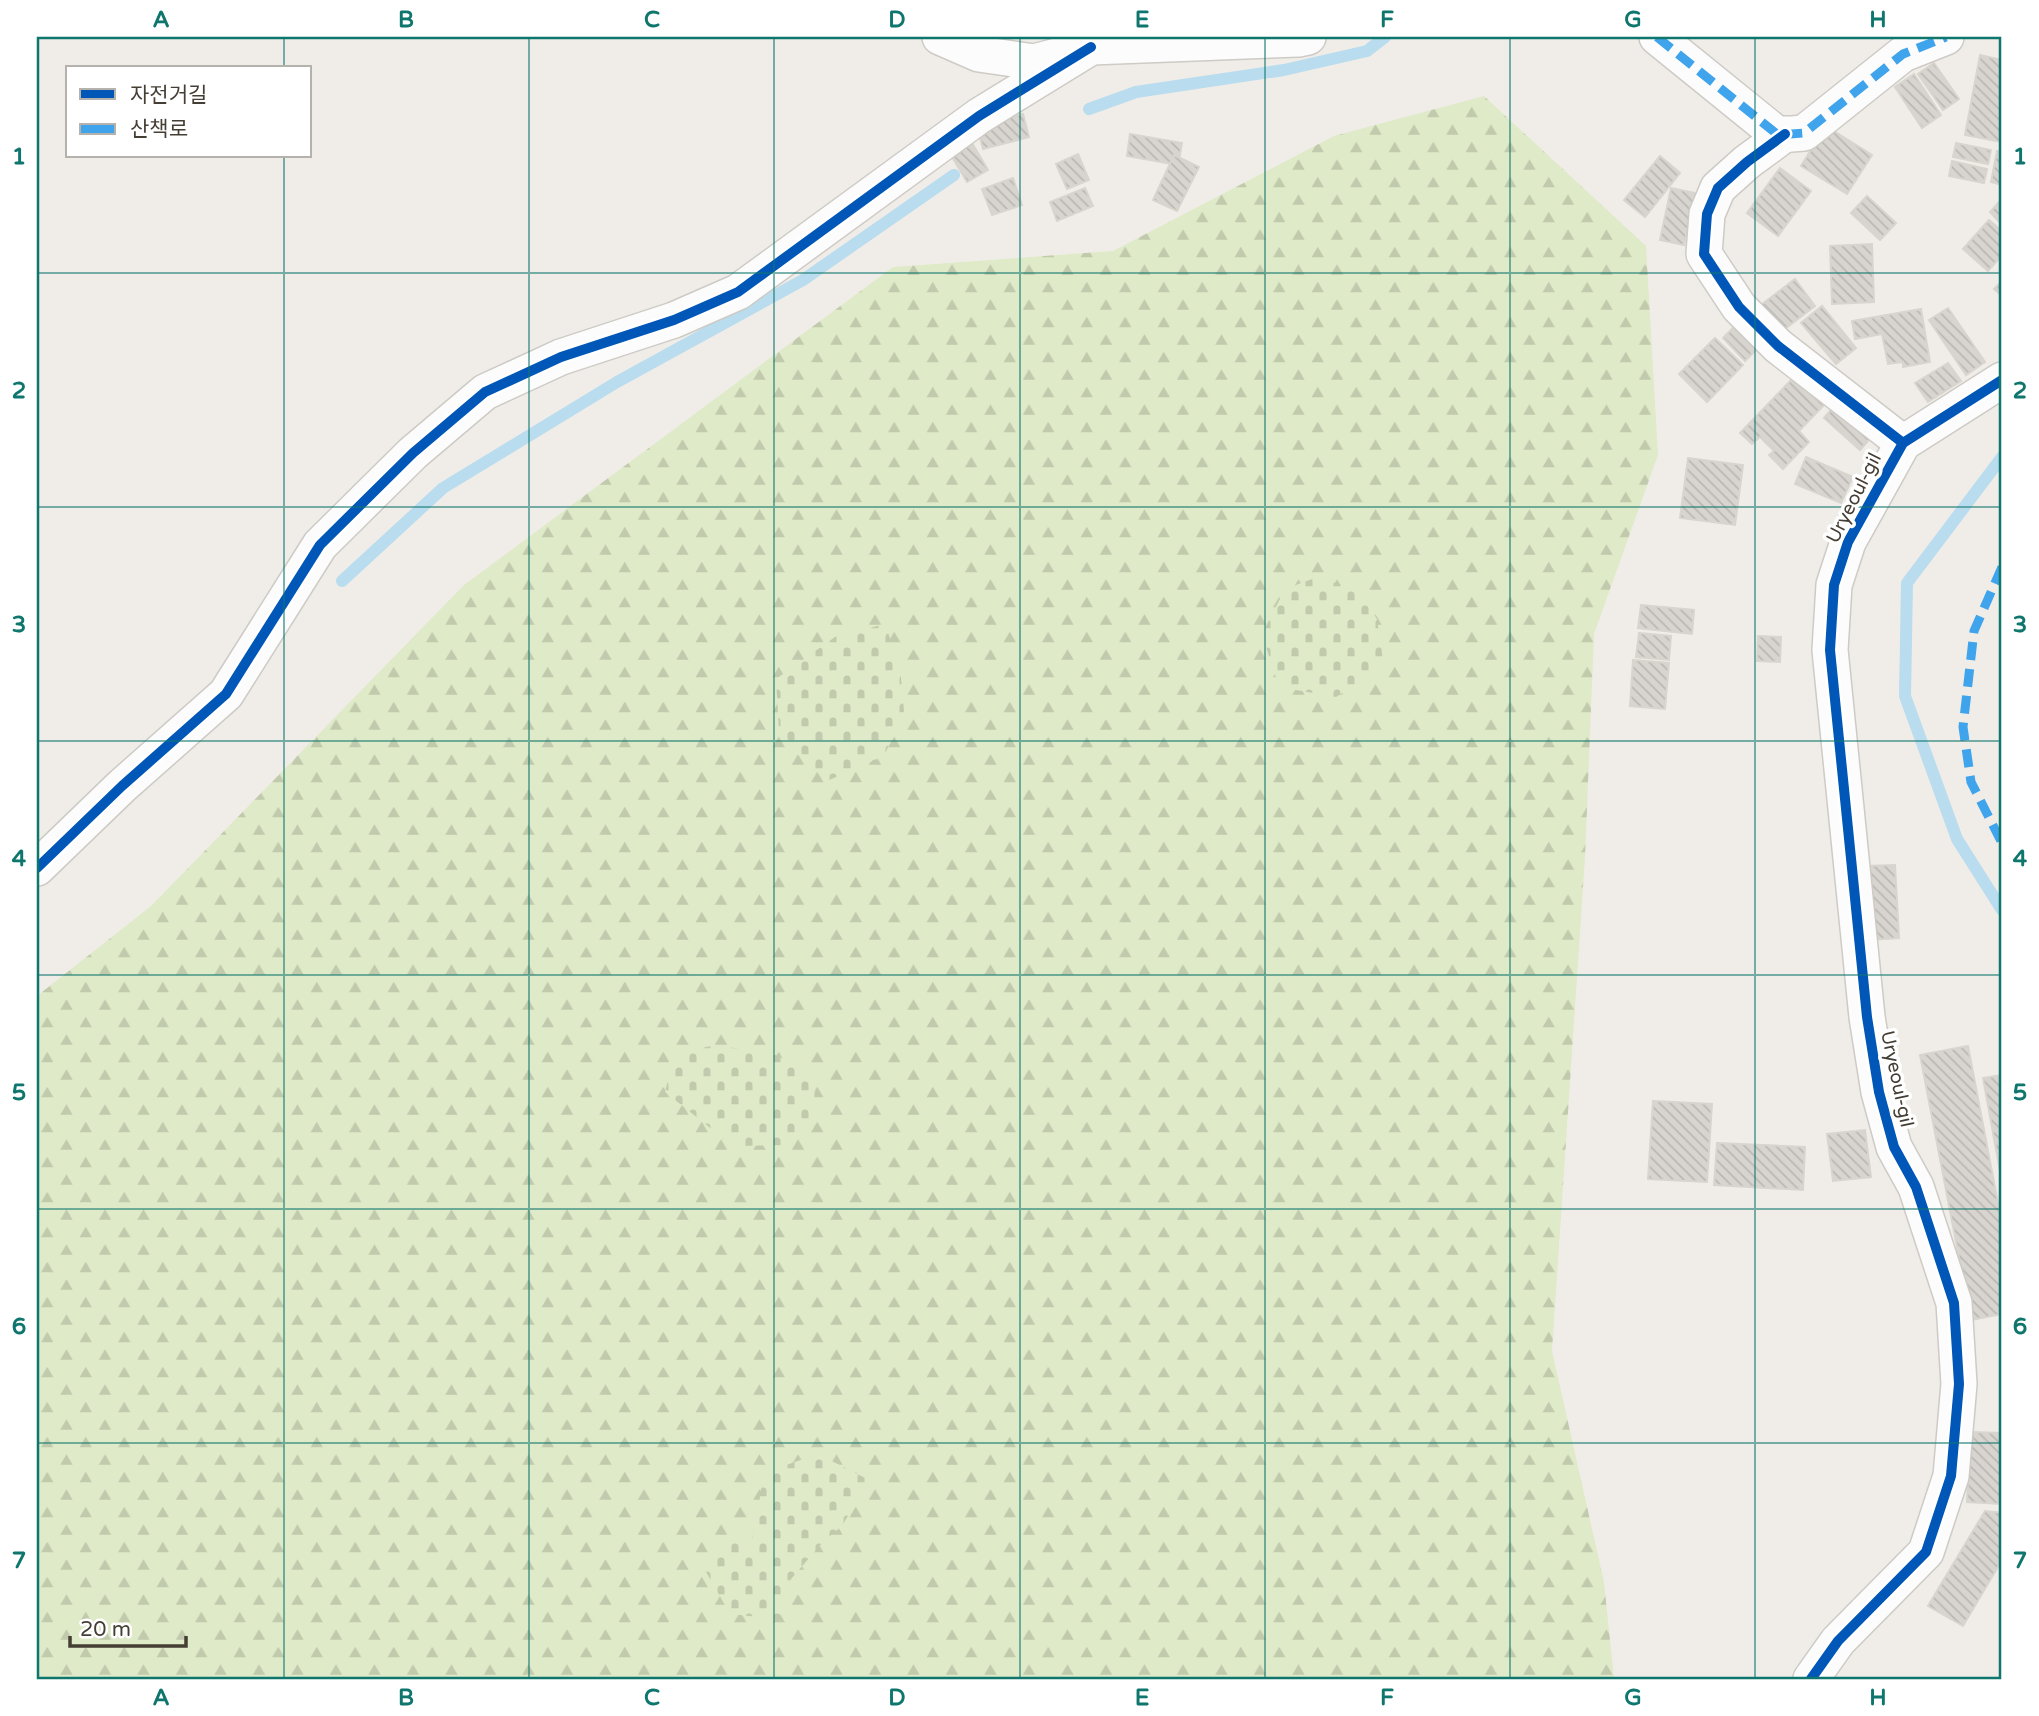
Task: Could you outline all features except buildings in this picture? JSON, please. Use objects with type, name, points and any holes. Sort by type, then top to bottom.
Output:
[{"type":"street","points":[[940,37],[979,54],[1034,62],[1091,47],[1308,37]]},
{"type":"street","points":[[1657,37],[1779,135],[1785,134]]},
{"type":"street","name":"Uryeoul-gil","points":[[1903,443],[1778,346],[1739,307],[1704,254],[1707,214],[1718,188],[1747,162],[1785,134],[1804,134],[1903,54],[1946,37]]},
{"type":"street","points":[[37,867],[122,786],[226,694],[320,545],[413,453],[485,392],[561,357],[674,320],[738,292],[979,116],[1091,47]]},
{"type":"street","name":"Uryeoul-gil","points":[[1811,1679],[1838,1642],[1926,1552],[1951,1476],[1959,1384],[1954,1303],[1916,1187],[1894,1147],[1879,1092],[1867,1017],[1830,650],[1833,585],[1848,542],[1903,443],[2002,380]]},
{"type":"green space","points":[[1484,96],[1646,246],[1658,455],[1594,634],[1585,858],[1552,1351],[1604,1582],[1614,1679],[37,1679],[37,996],[151,906],[464,585],[893,267],[1113,251],[1334,136]]},
{"type":"green space","points":[[1315,578],[1357,589],[1377,619],[1384,667],[1336,697],[1279,687],[1262,634],[1285,589]]},
{"type":"green space","points":[[885,624],[900,667],[904,711],[884,756],[827,781],[779,730],[776,679],[835,637]]},
{"type":"green space","points":[[717,1045],[776,1055],[815,1075],[814,1115],[783,1145],[733,1146],[665,1092],[675,1053]]},
{"type":"green space","points":[[818,1454],[869,1480],[842,1526],[823,1542],[791,1579],[779,1619],[730,1614],[705,1570],[728,1533],[751,1541],[759,1519],[760,1492],[769,1471]]},
{"type":"waterway","points":[[1089,109],[1136,92],[1284,70],[1367,51],[1385,37]]},
{"type":"waterway","points":[[342,581],[443,488],[617,382],[803,280],[954,175]]},
{"type":"waterway","points":[[2002,457],[1907,583],[1905,696],[1957,839],[2002,910]]},
{"type":"marked path","points":[[1657,37],[1778,135],[1804,133],[1903,54],[1946,37]]},
{"type":"marked path","points":[[2002,567],[1974,631],[1963,727],[1971,782],[2002,843]]},
{"type":"cycle path","points":[[37,868],[122,786],[226,694],[320,545],[413,453],[485,392],[561,357],[674,320],[738,292],[979,116],[1091,47]]},
{"type":"cycle path","points":[[1785,134],[1718,188],[1707,214],[1704,254],[1739,307],[1778,346],[1903,443]]},
{"type":"cycle path","points":[[1811,1679],[1838,1641],[1926,1552],[1951,1476],[1959,1384],[1954,1303],[1916,1187],[1894,1147],[1879,1092],[1867,1017],[1830,650],[1834,585],[1848,542],[1903,443],[2002,380]]}]
